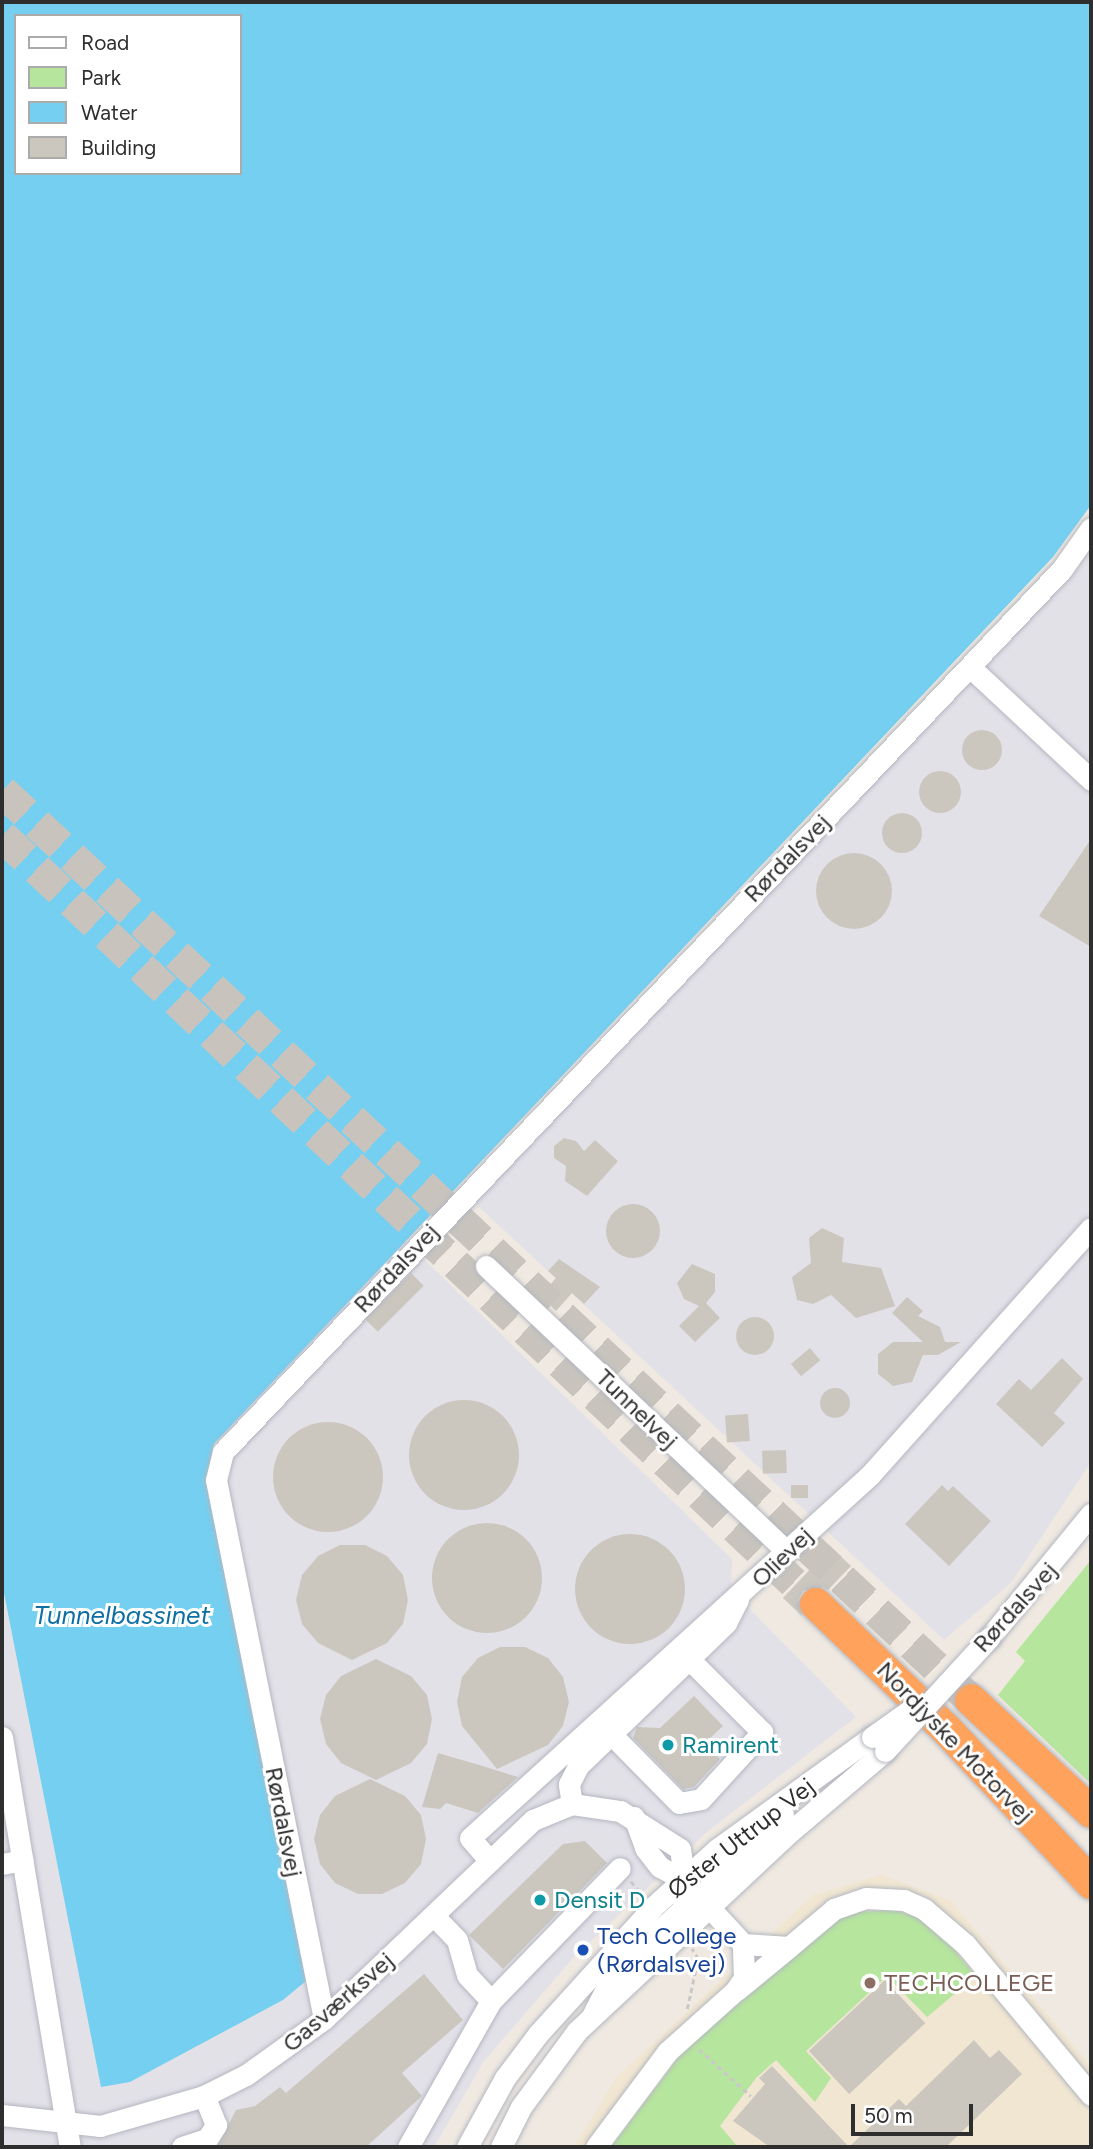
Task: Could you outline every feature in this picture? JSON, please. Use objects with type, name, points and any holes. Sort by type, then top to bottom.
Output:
[{"type":"highway","name":"Nordjyske Motorvej","points":[[816,1604],[946,1728],[1091,1882]]},
{"type":"highway","name":"Nordjyske Motorvej","points":[[971,1700],[1091,1812]]},
{"type":"street","name":"Rørdalsvej","points":[[324,2019],[216,1480],[223,1452],[970,667],[1062,569],[1091,528]]},
{"type":"street","points":[[970,667],[1091,780]]},
{"type":"street","name":"Olievej","points":[[490,1861],[470,1838],[711,1615],[738,1599],[870,1475],[1091,1228]]},
{"type":"street","name":"Tunnelvej","points":[[486,1266],[787,1552]]},
{"type":"street","name":"Rørdalsvej","points":[[879,1744],[989,1638],[1091,1514]]},
{"type":"street","points":[[572,1804],[569,1784],[578,1766],[726,1623],[738,1599]]},
{"type":"street","points":[[610,1733],[679,1803],[701,1799],[761,1732],[689,1659]]},
{"type":"street","points":[[2,1737],[64,2125],[70,2147]]},
{"type":"street","name":"Øster Uttrup Vej","points":[[467,2147],[505,2078],[538,2034],[653,1907],[684,1880],[796,1795],[879,1744]]},
{"type":"street","name":"Øster Uttrup Vej","points":[[501,2147],[521,2107],[592,2016],[682,1938],[879,1744]]},
{"type":"street","points":[[712,1908],[711,1882],[779,1819],[796,1795]]},
{"type":"street","name":"Gasværksvej","points":[[2,2115],[64,2125],[100,2126],[140,2118],[204,2096],[256,2069],[324,2019],[533,1820],[572,1804],[607,1806],[634,1817],[680,1849],[684,1880]]},
{"type":"street","points":[[2,1864],[23,1860]]},
{"type":"street","points":[[408,2147],[491,2001],[620,1868]]},
{"type":"street","points":[[684,1880],[743,1944],[744,1978],[735,1991]]},
{"type":"street","points":[[592,2016],[614,1973],[688,1904],[684,1880]]},
{"type":"street","points":[[596,2147],[630,2096],[688,2034],[789,1947],[816,1920],[849,1902],[885,1897],[924,1909],[968,1947],[1091,2095]]},
{"type":"street","points":[[434,1916],[457,1940],[467,1975],[491,2001]]},
{"type":"street","points":[[743,1944],[789,1947]]},
{"type":"street","points":[[182,2147],[207,2139],[216,2125],[204,2096]]},
{"type":"path","points":[[620,1868],[653,1907]]},
{"type":"path","points":[[682,1938],[698,1959],[688,2034],[751,2096]]},
{"type":"shaded area","points":[[1091,513],[1091,1462],[1011,1583],[944,1640],[462,1191],[1018,610]]},
{"type":"shaded area","points":[[403,1239],[732,1559],[731,1590],[856,1717],[708,1831],[573,1958],[484,2061],[434,2147],[2,2147],[2,1583],[101,2086],[130,2082],[283,2000],[306,1981],[207,1466],[225,1432]]},
{"type":"shaded area","name":"TECHCOLLEGE","points":[[881,1875],[950,1900],[1091,2066],[1091,2147],[574,2147],[616,2078],[813,1895]]},
{"type":"green space","points":[[1091,1560],[1091,1784],[998,1695],[1025,1661],[1016,1652]]},
{"type":"green space","points":[[895,1910],[931,1923],[976,1976],[927,2017],[887,1976],[806,2051],[831,2078],[815,2102],[776,2060],[756,2078],[720,2126],[738,2147],[611,2147],[685,2049],[828,1922],[854,1912]]},
{"type":"water","name":"Tunnelbassinet","points":[[2,2],[1091,2],[1091,505],[1053,557],[214,1444],[207,1474],[306,1981],[283,2000],[130,2082],[101,2087],[2,1583]]},
{"type":"building","points":[[982,730],[996,736],[1002,750],[996,764],[982,770],[968,764],[962,750],[968,736]]},
{"type":"building","points":[[940,771],[955,777],[961,792],[955,807],[940,813],[925,807],[919,792],[925,777]]},
{"type":"building","points":[[902,813],[910,814],[916,819],[921,825],[921,841],[916,847],[910,852],[902,853],[894,852],[888,847],[883,841],[882,833],[883,825],[888,819],[894,814]]},
{"type":"building","points":[[1091,839],[1091,947],[1039,916]]},
{"type":"building","points":[[854,853],[868,856],[881,864],[889,877],[892,891],[889,905],[881,918],[868,926],[854,929],[840,926],[827,918],[819,905],[816,891],[819,877],[827,864],[840,856]]},
{"type":"building","points":[[564,1138],[576,1141],[584,1151],[595,1140],[618,1161],[587,1196],[565,1181],[566,1166],[554,1158],[554,1146]]},
{"type":"building","points":[[633,1204],[652,1212],[660,1231],[652,1250],[633,1258],[614,1250],[606,1231],[614,1212]]},
{"type":"building","points":[[822,1228],[844,1238],[842,1262],[881,1268],[895,1306],[856,1318],[831,1295],[813,1304],[797,1300],[792,1277],[811,1263],[809,1238]]},
{"type":"building","points":[[559,1259],[600,1287],[584,1304],[572,1293],[556,1311],[540,1296],[556,1278],[548,1271]]},
{"type":"building","points":[[692,1264],[715,1274],[715,1292],[706,1303],[720,1318],[695,1342],[679,1326],[699,1306],[684,1299],[677,1283]]},
{"type":"building","points":[[411,1273],[424,1286],[378,1332],[365,1319]]},
{"type":"building","points":[[907,1297],[923,1311],[918,1316],[940,1327],[945,1342],[961,1342],[938,1355],[923,1355],[912,1382],[893,1386],[878,1374],[878,1354],[893,1342],[923,1342],[892,1313]]},
{"type":"building","points":[[755,1317],[768,1323],[774,1336],[768,1349],[755,1355],[742,1349],[736,1336],[742,1323]]},
{"type":"building","points":[[810,1348],[820,1360],[801,1376],[791,1364]]},
{"type":"building","points":[[1062,1358],[1083,1379],[1054,1413],[1065,1423],[1042,1447],[996,1404],[1019,1379],[1031,1390]]},
{"type":"building","points":[[835,1388],[846,1392],[850,1403],[846,1414],[835,1418],[824,1414],[820,1403],[824,1392]]},
{"type":"building","points":[[464,1400],[485,1404],[503,1416],[515,1434],[519,1455],[515,1476],[503,1494],[485,1506],[464,1510],[443,1506],[425,1494],[413,1476],[409,1455],[413,1434],[425,1416],[443,1404]]},
{"type":"building","points":[[748,1414],[750,1441],[727,1443],[725,1416]]},
{"type":"building","points":[[328,1422],[349,1426],[367,1438],[379,1456],[383,1477],[379,1498],[367,1516],[349,1528],[328,1532],[307,1528],[289,1516],[277,1498],[273,1477],[277,1456],[289,1438],[307,1426]]},
{"type":"building","points":[[786,1450],[787,1473],[763,1474],[762,1451]]},
{"type":"building","points":[[791,1485],[808,1485],[808,1498],[791,1498]]},
{"type":"building","points":[[942,1485],[948,1491],[953,1486],[991,1521],[949,1566],[905,1524]]},
{"type":"building","points":[[487,1523],[508,1527],[526,1539],[538,1557],[542,1578],[538,1599],[526,1617],[508,1629],[487,1633],[466,1629],[448,1617],[436,1599],[432,1578],[436,1557],[448,1539],[466,1527]]},
{"type":"building","points":[[630,1534],[651,1538],[669,1550],[681,1568],[685,1589],[681,1610],[669,1628],[651,1640],[630,1644],[609,1640],[591,1628],[579,1610],[575,1589],[579,1568],[591,1550],[609,1538]]},
{"type":"building","points":[[340,1545],[365,1545],[387,1556],[403,1575],[408,1600],[403,1624],[387,1643],[352,1660],[318,1643],[302,1624],[296,1600],[302,1575],[318,1556]]},
{"type":"building","points":[[831,1547],[851,1566],[828,1590],[820,1586],[803,1591],[798,1600],[802,1616],[783,1598]]},
{"type":"building","points":[[500,1647],[525,1647],[548,1658],[563,1677],[569,1702],[563,1726],[548,1745],[497,1769],[462,1726],[457,1702],[462,1677],[478,1658]]},
{"type":"building","points":[[376,1659],[411,1676],[427,1695],[432,1719],[427,1744],[411,1763],[376,1780],[341,1763],[326,1744],[320,1719],[326,1695],[341,1676]]},
{"type":"building","name":"Ramirent","points":[[694,1696],[723,1726],[705,1743],[720,1759],[694,1787],[683,1789],[633,1738],[637,1727],[660,1728]]},
{"type":"building","points":[[438,1753],[518,1777],[478,1813],[446,1803],[440,1809],[422,1807]]},
{"type":"building","points":[[370,1779],[405,1796],[421,1815],[426,1839],[421,1864],[405,1883],[382,1894],[358,1894],[335,1883],[320,1864],[314,1839],[320,1815],[335,1796]]},
{"type":"building","name":"Densit D","points":[[585,1841],[607,1863],[503,1969],[469,1935],[563,1844]]},
{"type":"building","points":[[424,1974],[463,2020],[402,2073],[422,2096],[366,2147],[217,2147],[236,2110],[255,2106],[280,2087],[286,2093]]},
{"type":"building","points":[[885,1980],[925,2023],[849,2094],[809,2051]]},
{"type":"building","points":[[974,2040],[990,2058],[999,2050],[1022,2074],[946,2147],[849,2147],[899,2099],[906,2106]]},
{"type":"building","points":[[772,2066],[849,2147],[770,2147],[733,2121],[765,2084],[759,2078]]},
{"type":"tunnel","points":[[2,791],[971,1700]]},
{"type":"tunnel","points":[[2,836],[816,1604]]},
{"type":"place","name":"Ramirent","points":[[668,1745]]},
{"type":"place","name":"Densit D","points":[[540,1900]]},
{"type":"place","name":"Tech College (Rørdalsvej)","points":[[583,1950]]},
{"type":"place","name":"TECHCOLLEGE","points":[[870,1983]]}]
